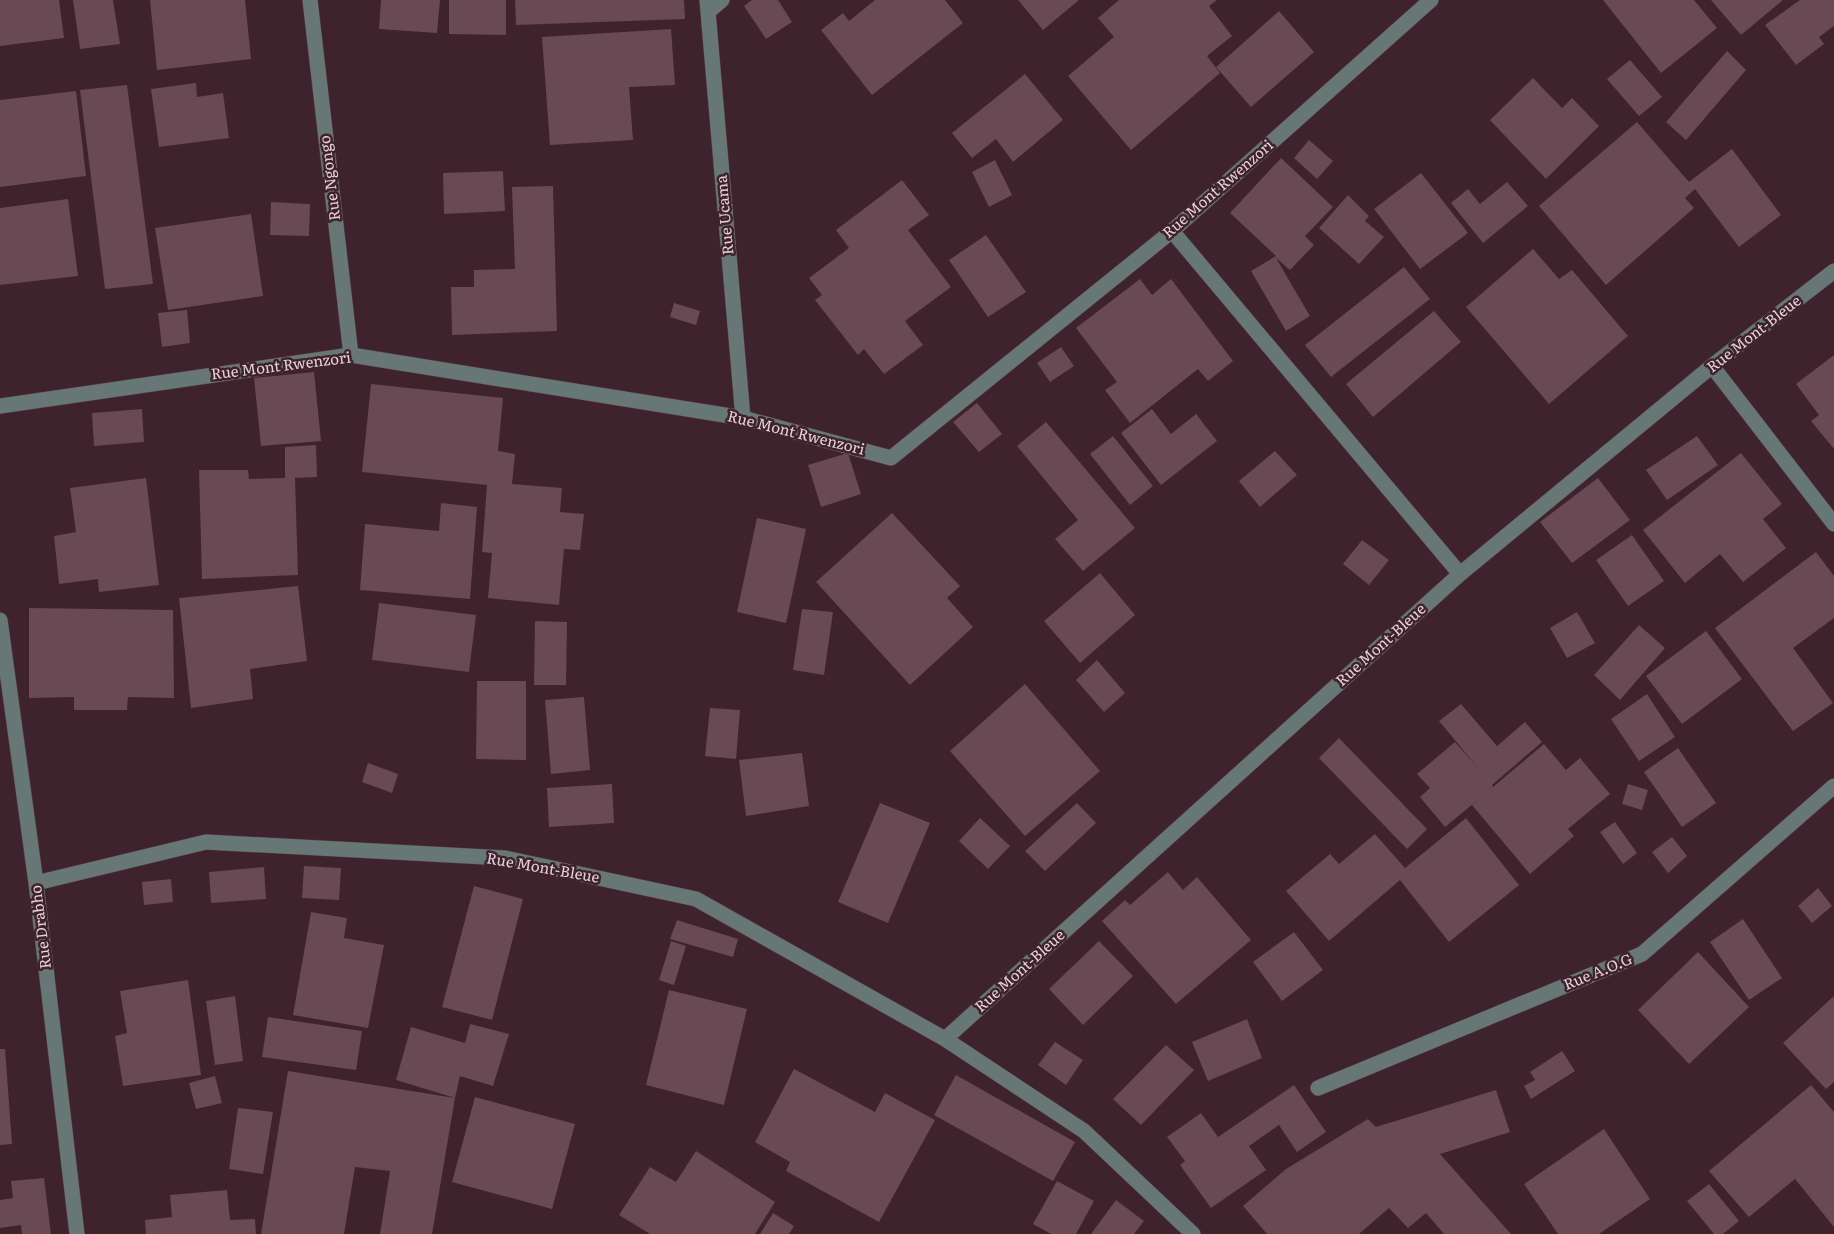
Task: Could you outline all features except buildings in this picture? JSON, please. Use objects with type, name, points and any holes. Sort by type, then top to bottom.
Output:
[{"type":"street","name":"Rue Ngongo","points":[[309,0],[351,355]]},
{"type":"street","name":"Rue Ucama","points":[[723,0],[707,6],[743,417]]},
{"type":"street","name":"Rue Mont Rwenzori","points":[[0,406],[351,355],[743,417],[891,458],[1172,231],[1431,0]]},
{"type":"street","points":[[1172,231],[1460,574]]},
{"type":"street","name":"Rue Mont-Bleue","points":[[945,1039],[1460,574],[1712,366],[1834,272]]},
{"type":"street","points":[[1712,366],[1834,524]]},
{"type":"street","name":"Rue Drabho","points":[[0,620],[36,884],[77,1234]]},
{"type":"street","name":"Rue A.O.G","points":[[1318,1088],[1642,954],[1834,786]]},
{"type":"street","name":"Rue Mont-Bleue","points":[[36,884],[206,842],[506,858],[696,899],[945,1039],[1084,1131],[1193,1234]]}]
